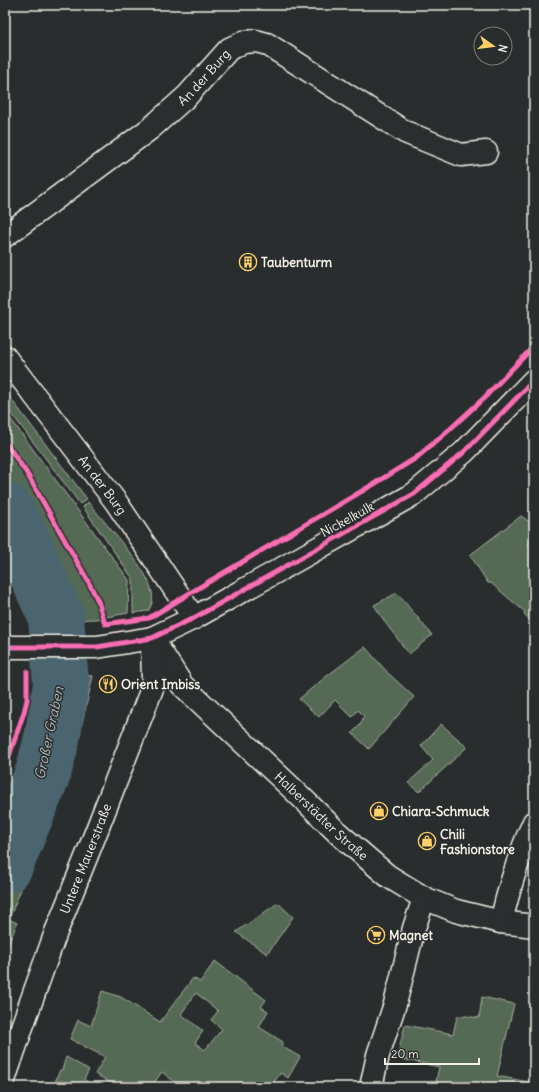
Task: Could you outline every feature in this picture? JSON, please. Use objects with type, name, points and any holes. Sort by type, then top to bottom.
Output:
[{"type":"street","name":"An der Burg","points":[[5,236],[151,128],[187,96],[229,49],[244,42],[256,41],[267,44],[405,132],[461,155],[486,152]]},
{"type":"street","name":"An der Burg","points":[[5,357],[116,502],[194,618]]},
{"type":"street","name":"Nickelkulk","points":[[148,639],[194,618],[414,494],[464,452],[534,380]]},
{"type":"street","points":[[5,647],[98,648],[148,639]]},
{"type":"street","name":"Halberstädter Straße","points":[[148,639],[182,685],[297,793],[338,834],[388,876],[424,898],[456,911],[501,922],[534,926]]},
{"type":"street","name":"Untere Mauerstraße","points":[[5,1077],[56,932],[92,845],[153,686],[148,639]]},
{"type":"street","points":[[501,922],[525,841],[534,822]]},
{"type":"street","points":[[371,1087],[378,1055],[395,1004],[414,928],[424,898]]},
{"type":"green space","points":[[5,391],[87,499],[80,504],[5,405]]},
{"type":"green space","points":[[5,411],[129,580],[128,613],[96,619],[35,621],[32,609],[19,578],[5,552]]},
{"type":"green space","points":[[88,502],[130,553],[144,573],[152,593],[152,602],[148,611],[133,613],[133,579],[83,507]]},
{"type":"green space","points":[[521,516],[534,525],[534,537],[528,545],[534,550],[534,623],[524,614],[525,612],[491,583],[488,583],[470,555]]},
{"type":"green space","points":[[397,593],[432,635],[409,654],[374,605]]},
{"type":"green space","points":[[365,647],[388,673],[414,697],[369,749],[352,733],[360,725],[364,716],[358,710],[352,717],[335,700],[319,717],[299,699]]},
{"type":"green space","points":[[77,675],[93,676],[78,741],[66,778],[9,919],[17,923],[5,953],[5,884],[27,839],[44,797],[62,742]]},
{"type":"green space","points":[[39,676],[51,676],[48,720],[38,756],[5,843],[5,791],[13,785],[29,731]]},
{"type":"green space","points":[[441,724],[467,747],[419,792],[408,783],[433,760],[421,746]]},
{"type":"green space","points":[[278,903],[293,917],[267,954],[236,932]]},
{"type":"green space","points":[[215,961],[266,1000],[261,1007],[268,1011],[259,1027],[283,1042],[281,1046],[300,1057],[288,1078],[281,1073],[272,1084],[275,1087],[181,1087],[162,1072],[151,1087],[107,1087],[111,1083],[95,1074],[105,1057],[70,1039],[78,1020],[91,1026],[102,991],[121,997],[160,1022],[193,978],[200,982]],"holes":[[[196,993],[218,1011],[211,1020],[222,1029],[205,1050],[195,1043],[203,1031],[181,1014]]]},
{"type":"green space","points":[[482,997],[514,1004],[497,1076],[534,1083],[534,1087],[435,1087],[439,1067],[397,1058],[405,1025],[453,1034],[457,1017],[467,1016],[479,1018]]},
{"type":"green space","points":[[66,1057],[89,1070],[84,1079],[90,1084],[88,1087],[53,1087],[60,1070],[62,1070]]},
{"type":"water","points":[[77,675],[62,742],[44,797],[27,839],[5,884],[5,843],[38,756],[48,720],[51,676]]},
{"type":"waterway","name":"Großer Graben","points":[[5,510],[17,530],[56,616],[61,685],[52,739],[43,773],[5,865]]},
{"type":"cycle path","points":[[5,442],[26,472],[88,581],[98,601],[105,624],[149,618],[416,458],[484,398],[534,346]]},
{"type":"cycle path","points":[[5,647],[97,647],[152,638],[194,618],[414,494],[464,452],[534,380]]},
{"type":"cycle path","points":[[5,768],[27,700],[27,672]]},
{"type":"place","name":"Taubenturm","points":[[248,262]]},
{"type":"place","name":"Orient Imbiss","points":[[108,684]]},
{"type":"place","name":"Chiara-Schmuck","points":[[379,811]]},
{"type":"place","name":"Chili Fashionstore","points":[[427,841]]},
{"type":"place","name":"Magnet","points":[[376,935]]}]
